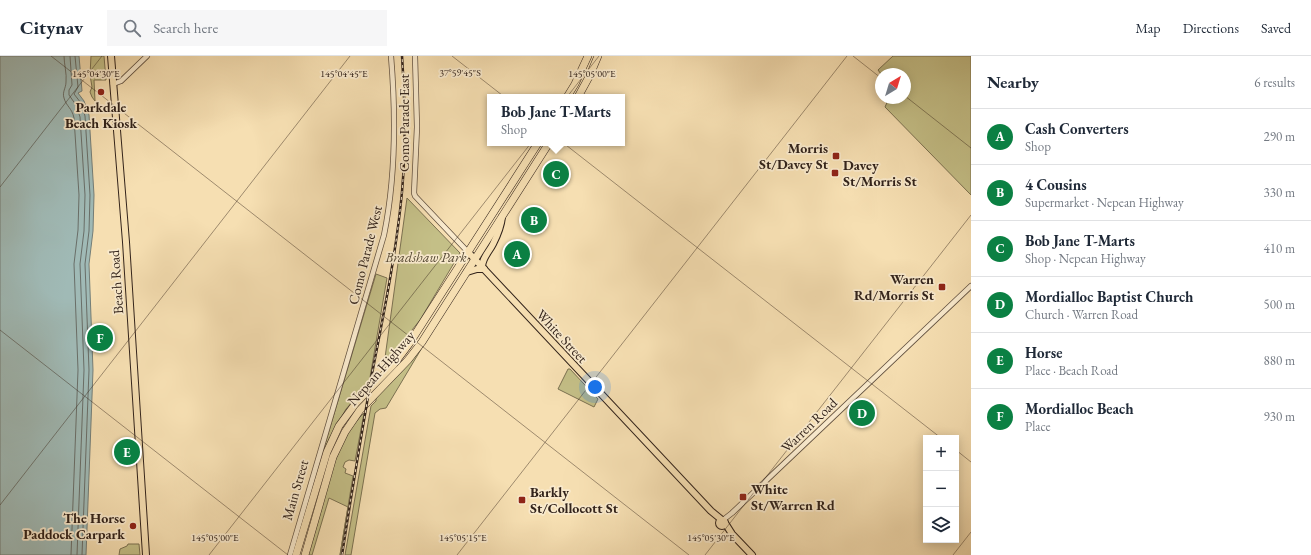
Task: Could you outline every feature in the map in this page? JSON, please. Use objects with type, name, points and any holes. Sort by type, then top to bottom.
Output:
[{"type":"highway","points":[[569,94],[588,56]]},
{"type":"highway","points":[[580,94],[598,56]]},
{"type":"highway","name":"Nepean Highway","points":[[330,444],[339,426],[353,407],[394,364],[409,344],[536,146]]},
{"type":"highway","name":"Nepean Highway","points":[[336,449],[358,413],[408,360],[422,342],[547,146]]},
{"type":"highway","points":[[484,228],[491,233]]},
{"type":"highway","name":"Main Street","points":[[296,555],[330,444]]},
{"type":"highway","name":"Main Street","points":[[304,555],[336,449]]},
{"type":"highway","points":[[312,500],[320,502]]},
{"type":"main road","name":"Beach Road","points":[[111,56],[126,242],[146,555]]},
{"type":"main road","points":[[467,272],[477,268],[483,268],[484,259],[493,244],[501,224],[502,215]]},
{"type":"main road","name":"White Street","points":[[468,252],[723,522],[752,555]]},
{"type":"street","points":[[113,84],[120,81],[147,56]]},
{"type":"street","name":"Como Parade West","points":[[326,431],[378,257],[388,214],[393,170],[395,104],[391,56]]},
{"type":"street","name":"Como Parade East","points":[[414,190],[417,127],[415,56]]},
{"type":"street","name":"White Street","points":[[414,190],[415,196],[468,252]]},
{"type":"street","name":"Warren Road","points":[[723,522],[971,286]]},
{"type":"street","name":"Main Street","points":[[290,555],[326,431]]},
{"type":"green space","points":[[91,56],[104,56],[106,80],[94,80],[95,101],[90,92],[92,87],[90,75]]},
{"type":"green space","points":[[893,56],[971,56],[971,195],[885,107],[886,104],[911,104],[911,68],[880,68]]},
{"type":"green space","name":"Bradshaw Park","points":[[407,198],[460,253],[420,320],[384,365]]},
{"type":"green space","points":[[376,274],[387,278],[369,383],[346,409],[323,451]]},
{"type":"green space","points":[[429,336],[386,408],[380,409],[375,413],[351,555],[345,555],[371,406],[376,401],[376,398]]},
{"type":"green space","points":[[568,369],[570,369],[598,399],[594,407],[558,389]]},
{"type":"green space","points":[[364,413],[355,461],[349,460],[345,462],[343,467],[346,469],[345,473],[353,476],[348,507],[329,498],[312,555],[308,555],[331,473],[339,451],[349,431]]},
{"type":"green space","points":[[128,544],[139,544],[140,555],[119,555],[120,549]]},
{"type":"water","points":[[0,56],[79,56],[82,91],[78,93],[84,101],[89,115],[94,195],[93,231],[89,264],[93,370],[86,555],[0,555]]},
{"type":"railway","points":[[342,555],[371,379],[393,263],[402,192],[405,141],[402,56]]},
{"type":"place","name":"Parkdale Beach Kiosk","points":[[101,92]]},
{"type":"place","name":"Morris St/Davey St","points":[[836,156]]},
{"type":"place","name":"Davey St/Morris St","points":[[835,173]]},
{"type":"place","name":"Bob Jane T-Marts","points":[[556,174]]},
{"type":"place","name":"4 Cousins","points":[[534,220]]},
{"type":"place","name":"Cash Converters","points":[[517,254]]},
{"type":"place","name":"Warren Rd/Morris St","points":[[942,287]]},
{"type":"place","name":"Mordialloc Beach","points":[[100,338]]},
{"type":"place","name":"Mordialloc Baptist Church","points":[[862,413]]},
{"type":"place","name":"Horse","points":[[127,452]]},
{"type":"place","name":"White St/Warren Rd","points":[[743,497]]},
{"type":"place","name":"Barkly St/Collocott St","points":[[522,500]]},
{"type":"place","name":"The Horse Paddock Carpark","points":[[133,526]]}]
